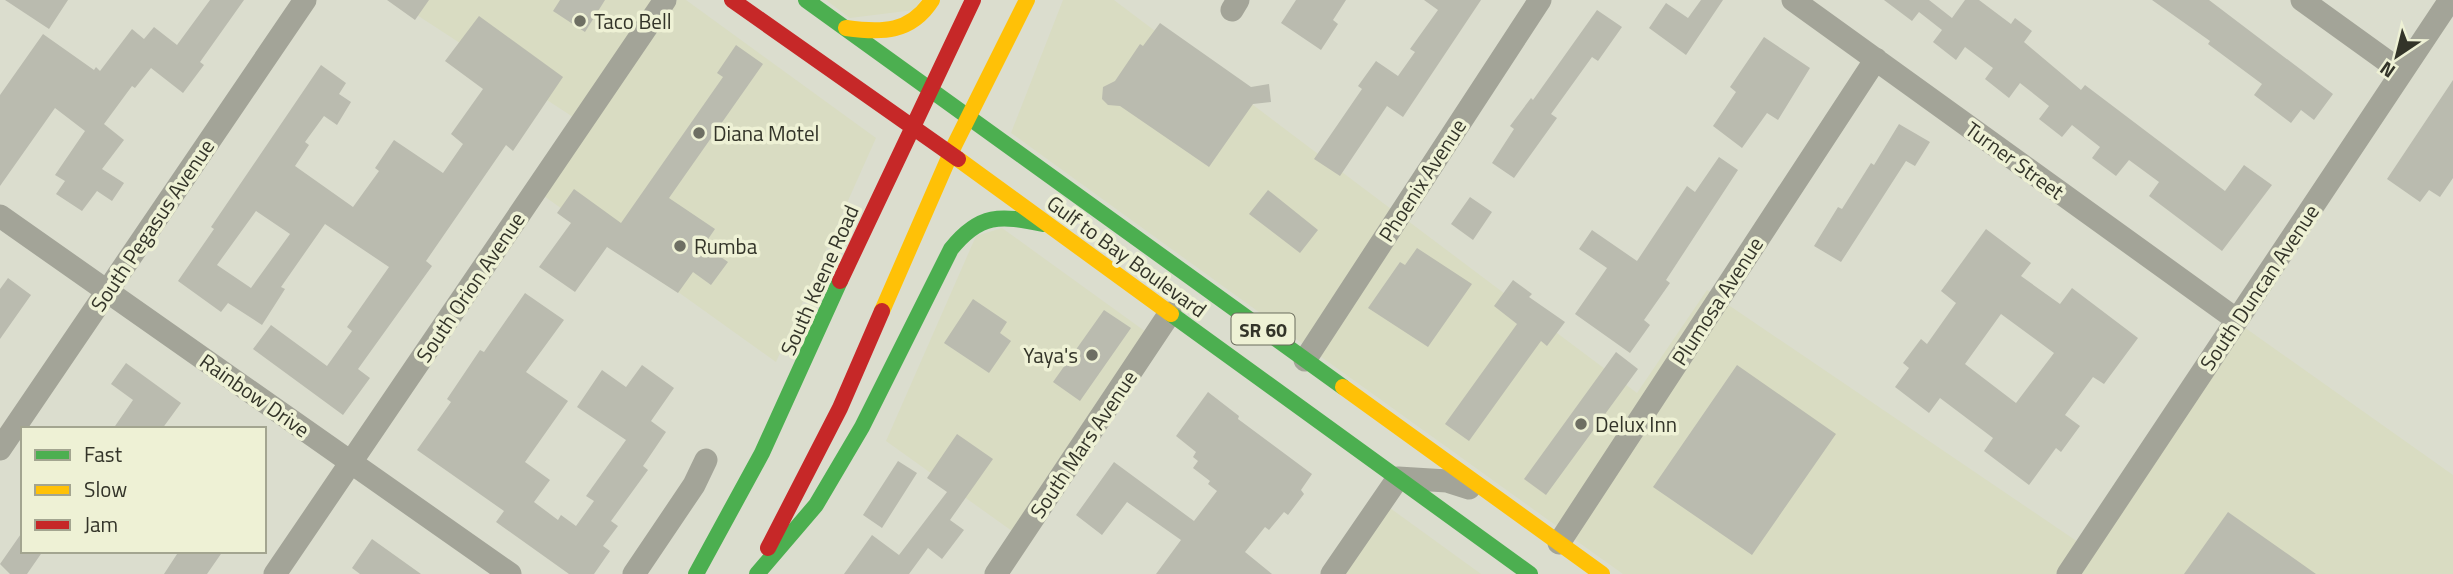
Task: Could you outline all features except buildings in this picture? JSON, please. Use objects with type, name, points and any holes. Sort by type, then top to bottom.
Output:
[{"type":"main road","name":"Gulf to Bay Boulevard","points":[[732,0],[951,154],[1530,574]]},
{"type":"main road","name":"Gulf to Bay Boulevard","points":[[806,0],[1602,574]]},
{"type":"main road","points":[[846,29],[884,33],[903,30],[921,18],[933,0]]},
{"type":"main road","name":"South Keene Road","points":[[696,574],[762,453],[911,127],[973,0]]},
{"type":"main road","points":[[755,574],[841,408],[968,116],[1027,0]]},
{"type":"main road","points":[[755,574],[816,505],[862,427],[951,249],[963,233],[974,223],[994,217],[1014,217],[1047,225]]},
{"type":"street","name":"South Pegasus Avenue","points":[[0,449],[305,0]]},
{"type":"street","name":"South Orion Avenue","points":[[275,574],[664,0]]},
{"type":"street","name":"Phoenix Avenue","points":[[1305,360],[1540,0]]},
{"type":"street","name":"Turner Street","points":[[1793,0],[2237,320]]},
{"type":"street","points":[[2302,0],[2402,72]]},
{"type":"street","name":"South Duncan Avenue","points":[[2068,574],[2450,0]]},
{"type":"street","name":"Plumosa Avenue","points":[[1559,543],[1876,59]]},
{"type":"street","name":"Rainbow Drive","points":[[0,216],[510,574]]},
{"type":"street","name":"South Mars Avenue","points":[[996,574],[1170,313]]},
{"type":"street","points":[[634,574],[694,485],[706,460]]},
{"type":"street","points":[[1332,574],[1398,478],[1447,481],[1493,495]]},
{"type":"shaded area","points":[[394,0],[652,0],[573,117]]},
{"type":"shaded area","points":[[677,0],[686,0],[876,138],[776,362],[544,196]]},
{"type":"shaded area","points":[[826,0],[921,0],[914,10],[850,18]]},
{"type":"shaded area","points":[[1063,0],[1114,0],[1391,209],[1303,344],[1011,133]]},
{"type":"shaded area","points":[[1408,221],[1637,393],[1707,290],[1711,292],[1558,527],[1320,356]]},
{"type":"shaded area","points":[[1002,228],[1146,332],[1012,531],[886,441],[976,236]]},
{"type":"shaded area","points":[[1727,304],[2078,542],[2056,574],[1623,574],[1574,539]]},
{"type":"shaded area","points":[[2244,327],[2453,475],[2453,574],[2080,574]]},
{"type":"shaded area","points":[[1390,508],[1481,574],[1345,574]]},
{"type":"traffic: fast","points":[[806,0],[1343,387]]},
{"type":"traffic: fast","points":[[757,574],[816,505],[862,427],[951,249],[972,229],[992,220],[1003,218],[1043,224]]},
{"type":"traffic: fast","points":[[696,574],[762,453],[840,281]]},
{"type":"traffic: fast","points":[[1171,314],[1530,574]]},
{"type":"traffic: slow","points":[[846,28],[883,30],[905,25],[924,11],[932,0]]},
{"type":"traffic: slow","points":[[882,311],[954,146],[1027,0]]},
{"type":"traffic: slow","points":[[958,159],[1171,314]]},
{"type":"traffic: slow","points":[[1343,387],[1602,574]]},
{"type":"traffic: jam","points":[[732,0],[958,159]]},
{"type":"traffic: jam","points":[[840,281],[973,0]]},
{"type":"traffic: jam","points":[[768,548],[840,408],[882,311]]},
{"type":"place","name":"Taco Bell","points":[[580,21]]},
{"type":"place","name":"Diana Motel","points":[[699,133]]},
{"type":"place","name":"Rumba","points":[[680,246]]},
{"type":"place","name":"Yaya's","points":[[1092,355]]},
{"type":"place","name":"Delux Inn","points":[[1581,424]]}]
